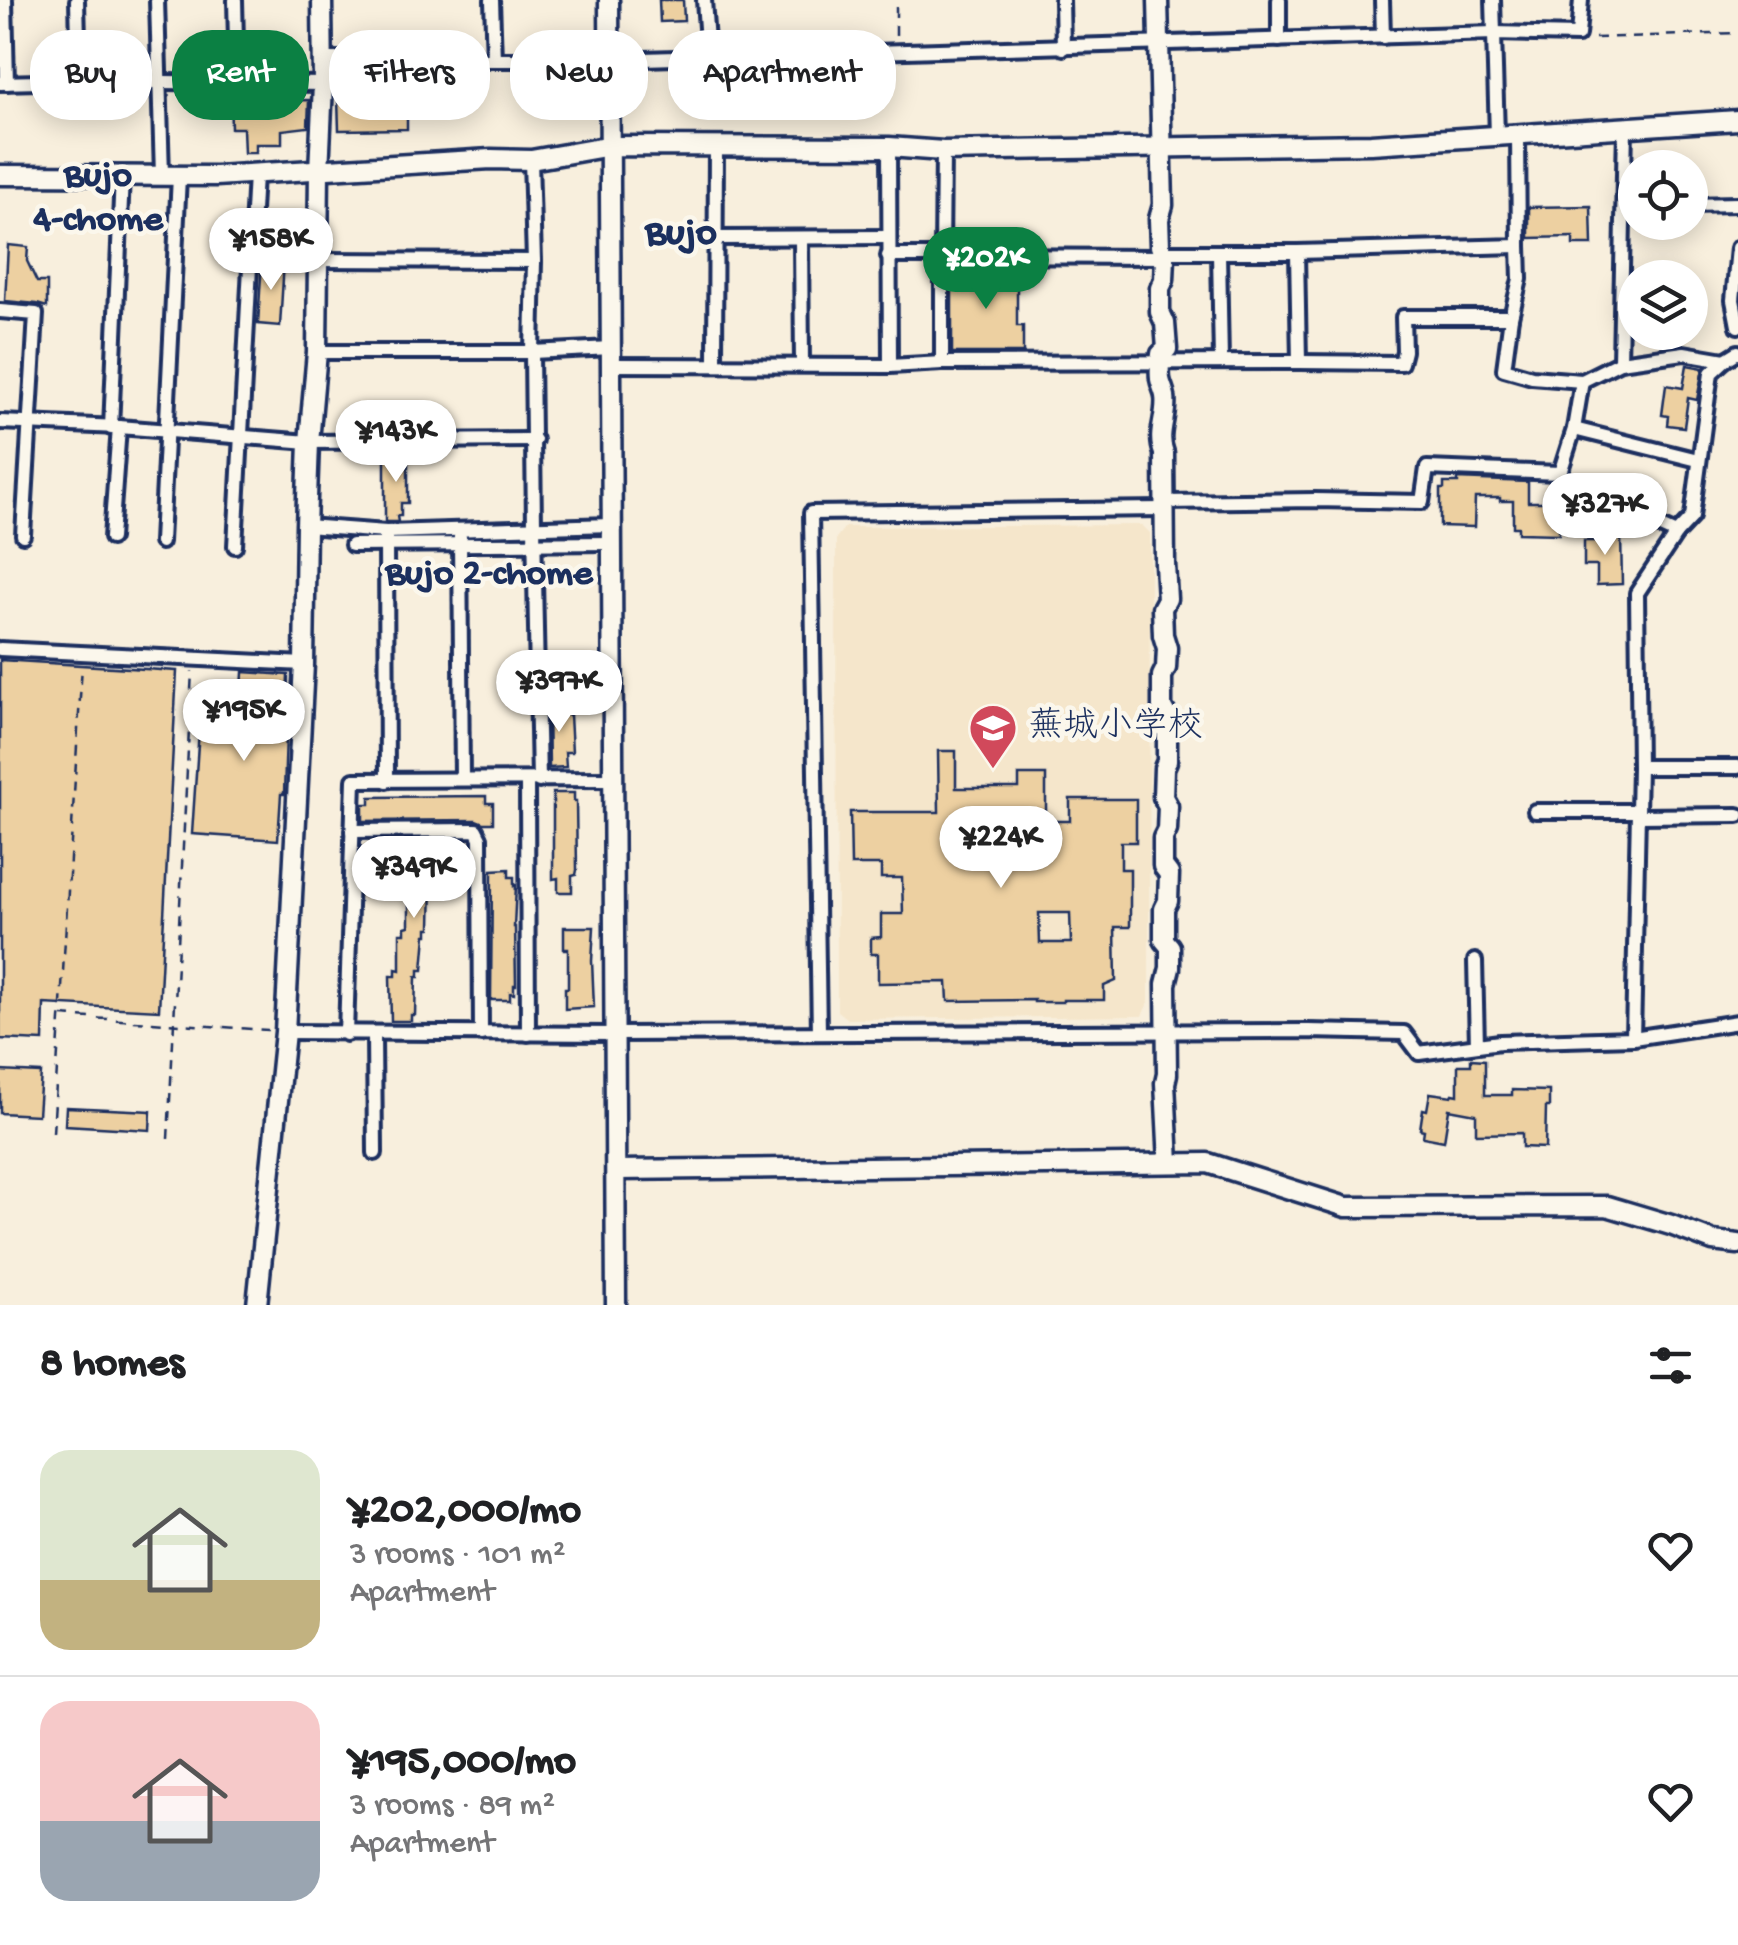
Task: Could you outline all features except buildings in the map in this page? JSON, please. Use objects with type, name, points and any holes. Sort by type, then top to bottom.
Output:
[{"type":"street","points":[[5,0],[4,83],[30,82]]},
{"type":"street","points":[[77,0],[78,30]]},
{"type":"street","points":[[158,0],[159,82],[170,176],[162,542]]},
{"type":"street","points":[[236,0],[236,30]]},
{"type":"street","points":[[256,1305],[284,1032],[304,664],[309,442],[317,352],[324,84],[322,0]]},
{"type":"street","points":[[492,0],[494,60]]},
{"type":"street","points":[[609,0],[610,30]]},
{"type":"street","points":[[704,0],[706,30]]},
{"type":"street","points":[[1062,0],[1063,48]]},
{"type":"street","points":[[1158,0],[1163,206],[1159,219],[1164,255],[1160,312],[1165,322],[1166,349],[1161,354],[1160,382],[1165,393],[1161,446],[1167,587],[1162,608],[1166,648],[1162,707],[1167,716],[1163,798],[1168,806],[1163,838],[1164,866],[1169,874],[1164,909],[1164,940],[1170,947],[1166,984],[1169,1163]]},
{"type":"street","points":[[1279,0],[1279,40]]},
{"type":"street","points":[[1382,0],[1382,37]]},
{"type":"street","points":[[1493,0],[1497,136]]},
{"type":"street","points":[[896,52],[1494,34],[1578,35],[1581,0]]},
{"type":"street","points":[[323,59],[510,60]]},
{"type":"street","points":[[152,82],[172,82]]},
{"type":"street","points":[[309,84],[324,84]]},
{"type":"street","points":[[611,120],[616,1305]]},
{"type":"street","points":[[0,176],[319,171],[491,159],[531,160],[611,146],[889,147],[943,151],[1371,144],[1738,120]]},
{"type":"street","points":[[1625,128],[1626,150]]},
{"type":"street","points":[[1518,135],[1520,279],[1504,369],[1582,381],[1620,362],[1684,352],[1725,360]]},
{"type":"street","points":[[716,146],[716,365]]},
{"type":"street","points":[[889,147],[890,366]]},
{"type":"street","points":[[942,363],[943,151]]},
{"type":"street","points":[[528,1034],[534,543],[531,160]]},
{"type":"street","points":[[235,546],[255,174]]},
{"type":"street","points":[[110,538],[122,176]]},
{"type":"street","points":[[1708,205],[1738,204]]},
{"type":"street","points":[[716,238],[888,237]]},
{"type":"street","points":[[801,238],[802,366]]},
{"type":"street","points":[[1620,362],[1627,240]]},
{"type":"street","points":[[888,256],[1164,255],[1519,246]]},
{"type":"street","points":[[1738,248],[1734,300],[1738,326]]},
{"type":"street","points":[[1218,252],[1220,362]]},
{"type":"street","points":[[1297,252],[1299,362]]},
{"type":"street","points":[[318,260],[534,261]]},
{"type":"street","points":[[0,312],[36,314],[23,536]]},
{"type":"street","points":[[317,352],[532,352],[716,365],[802,366],[1401,363],[1404,317],[1511,318]]},
{"type":"street","points":[[1633,1038],[1637,593],[1692,517],[1712,373],[1738,352]]},
{"type":"street","points":[[1560,473],[1574,429],[1582,381]]},
{"type":"street","points":[[0,422],[309,442],[534,440]]},
{"type":"street","points":[[1574,429],[1698,460]]},
{"type":"street","points":[[818,1034],[811,512],[1315,500],[1422,502],[1427,468],[1560,473]]},
{"type":"street","points":[[1560,473],[1570,486],[1676,534]]},
{"type":"street","points":[[306,526],[386,539]]},
{"type":"street","points":[[460,537],[534,526],[611,534]]},
{"type":"street","points":[[352,545],[386,539],[460,537],[534,543],[611,534]]},
{"type":"street","points":[[460,537],[462,779]]},
{"type":"street","points":[[386,539],[387,781]]},
{"type":"street","points":[[0,648],[304,664]]},
{"type":"street","points":[[1638,767],[1738,767]]},
{"type":"street","points":[[346,1034],[354,780],[614,780]]},
{"type":"street","points":[[1535,811],[1738,815]]},
{"type":"street","points":[[352,832],[476,830],[480,838],[481,1034]]},
{"type":"street","points":[[1475,961],[1478,1045]]},
{"type":"street","points":[[284,1032],[1404,1033],[1419,1053],[1500,1042],[1633,1038],[1738,1022]]},
{"type":"street","points":[[374,1034],[375,1154]]},
{"type":"street","points":[[616,1170],[1208,1162],[1346,1207],[1607,1206],[1714,1242],[1738,1244]]},
{"type":"path","points":[[896,0],[896,30]]},
{"type":"path","points":[[1578,35],[1588,38],[1738,32]]},
{"type":"path","points":[[53,1133],[82,653]]},
{"type":"path","points":[[168,1139],[192,658]]},
{"type":"path","points":[[60,1016],[284,1032]]},
{"type":"shaded area","name":"蕪城小学校","points":[[1142,525],[1150,533],[1149,1001],[1142,1016],[847,1019],[837,1011],[836,538],[845,527]]},
{"type":"place","name":"蕪城小学校","points":[[993,770]]},
{"type":"district","name":"Bujo 4-chome","points":[[98,198]]},
{"type":"district","name":"Bujo","points":[[681,234]]},
{"type":"district","name":"Bujo 2-chome","points":[[489,575]]}]
